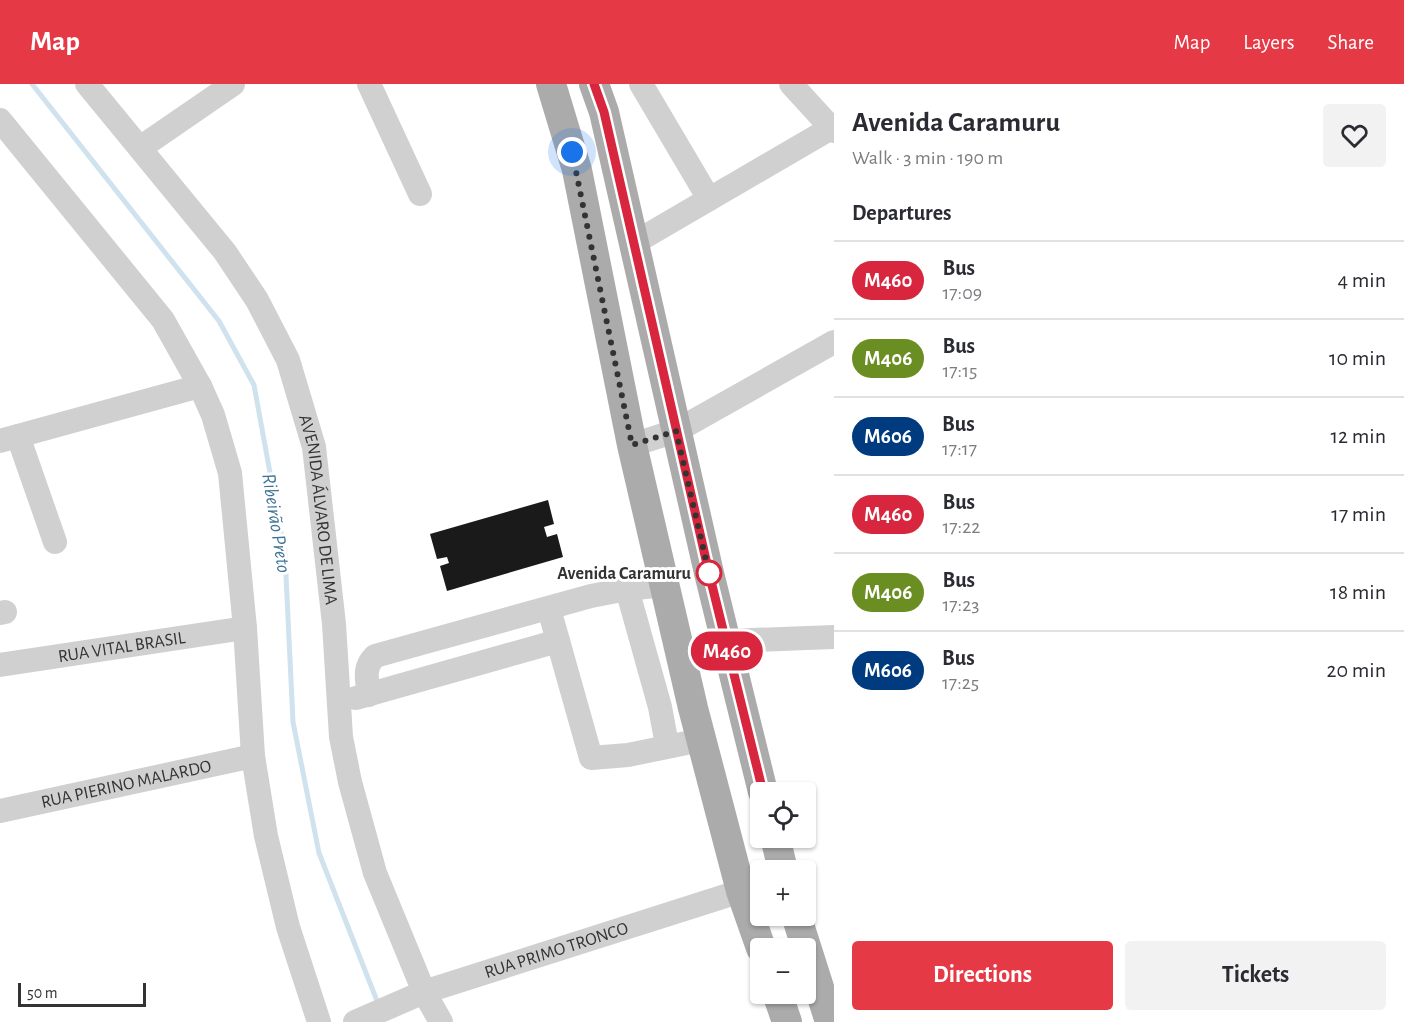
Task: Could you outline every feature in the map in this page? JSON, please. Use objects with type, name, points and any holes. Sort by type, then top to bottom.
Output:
[{"type":"main road","points":[[551,84],[577,170],[632,445],[701,740],[750,885]]},
{"type":"main road","points":[[594,84],[604,112],[725,641],[760,782]]},
{"type":"main road","points":[[801,926],[824,977],[830,1022]]},
{"type":"main road","points":[[781,1004],[787,1022]]},
{"type":"street","name":"AVENIDA ÁLVARO DE LIMA","points":[[87,84],[225,252],[257,300],[288,360],[314,447],[334,624],[341,737],[350,782],[375,873],[416,996],[441,1022]]},
{"type":"street","points":[[369,84],[420,194]]},
{"type":"street","points":[[641,84],[709,199]]},
{"type":"street","points":[[634,243],[832,130],[791,84]]},
{"type":"street","points":[[140,148],[218,88]]},
{"type":"street","points":[[2,126],[163,320],[200,386],[213,415],[230,473],[253,756],[266,836],[288,927],[320,1022]]},
{"type":"street","points":[[632,445],[676,431],[834,342]]},
{"type":"street","points":[[55,542],[9,438],[200,386]]},
{"type":"street","points":[[369,695],[366,670],[369,662],[375,656],[591,596],[664,585]]},
{"type":"street","points":[[627,589],[660,707],[668,745]]},
{"type":"street","points":[[549,609],[591,758],[628,755],[701,740]]},
{"type":"street","name":"RUA VITAL BRASIL","points":[[0,665],[244,628]]},
{"type":"street","points":[[725,641],[834,637]]},
{"type":"street","points":[[339,702],[558,642]]},
{"type":"street","name":"RUA PIERINO MALARDO","points":[[0,811],[253,756]]},
{"type":"street","name":"RUA PRIMO TRONCO","points":[[355,1022],[416,996],[750,888]]},
{"type":"building","points":[[548,500],[554,524],[544,527],[547,537],[557,534],[563,557],[447,591],[440,566],[449,563],[447,557],[437,559],[430,534]]},
{"type":"waterway","name":"Ribeirão Preto","points":[[32,84],[219,321],[254,385],[285,555],[293,722],[319,853],[379,1006]]},
{"type":"bus line","name":"M460","points":[[594,84],[604,112],[709,573],[760,782]]},
{"type":"place","name":"Avenida Caramuru","points":[[709,573]]},
{"type":"route","points":[[572,152],[632,445],[676,431],[709,573]]}]
